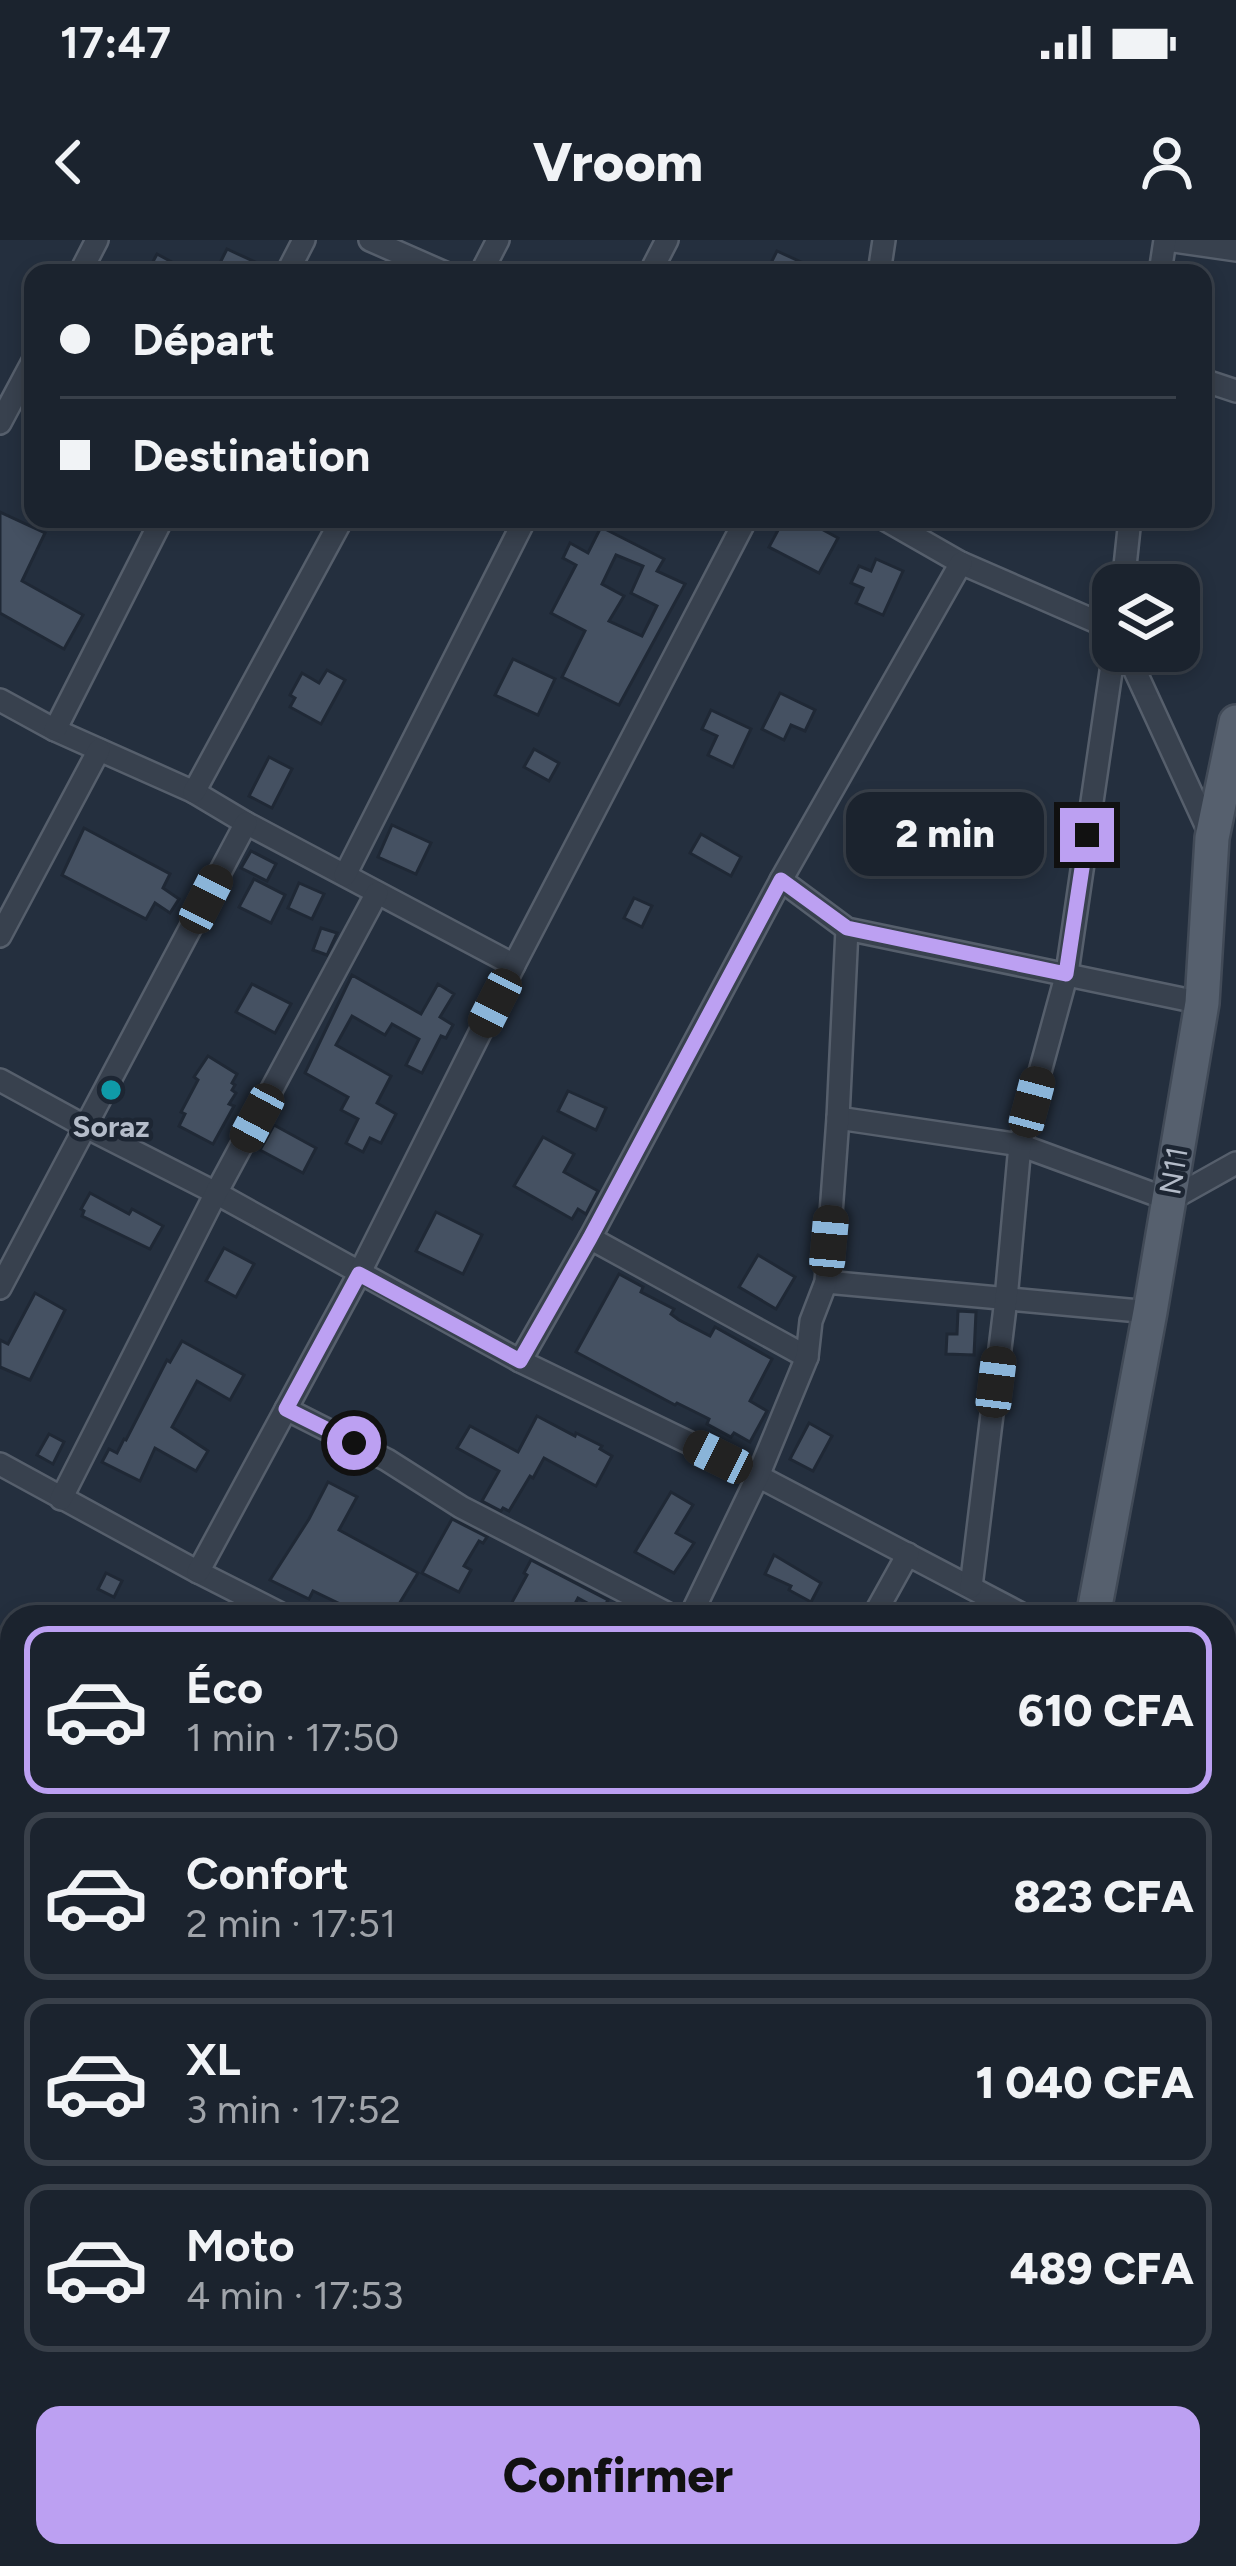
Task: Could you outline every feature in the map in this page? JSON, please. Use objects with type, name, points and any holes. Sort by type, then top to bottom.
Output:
[{"type":"main road","name":"N11","points":[[1095,1605],[1202,1003],[1211,838],[1236,722]]},
{"type":"street","points":[[370,240],[425,264]]},
{"type":"street","points":[[1166,240],[1236,250]]},
{"type":"street","points":[[0,423],[24,378]]},
{"type":"street","points":[[55,730],[157,528]]},
{"type":"street","points":[[194,792],[337,528]]},
{"type":"street","points":[[345,875],[520,528]]},
{"type":"street","points":[[198,1572],[359,1274],[741,528]]},
{"type":"street","points":[[900,528],[961,562],[1092,620]]},
{"type":"street","points":[[1125,564],[1129,528]]},
{"type":"street","points":[[520,1361],[781,880],[961,562]]},
{"type":"street","points":[[971,1587],[1020,1145],[1066,974],[1111,672]]},
{"type":"street","points":[[1136,672],[1211,838]]},
{"type":"street","points":[[0,700],[194,792],[514,964]]},
{"type":"street","points":[[0,936],[99,750]]},
{"type":"street","points":[[0,1288],[246,823]]},
{"type":"street","points":[[781,880],[847,928],[1202,1003]]},
{"type":"street","points":[[61,1499],[377,892]]},
{"type":"street","points":[[695,1605],[758,1476],[807,1357],[811,1321],[826,1282],[847,928]]},
{"type":"street","points":[[0,1080],[217,1193],[520,1361],[758,1476],[1005,1605]]},
{"type":"street","points":[[838,1118],[1020,1145],[1169,1200],[1236,1163]]},
{"type":"street","points":[[590,1238],[807,1357]]},
{"type":"street","points":[[826,1282],[1150,1312]]},
{"type":"street","points":[[286,1409],[651,1605]]},
{"type":"street","points":[[0,1464],[263,1605]]},
{"type":"street","points":[[880,1605],[908,1554]]},
{"type":"building","points":[[227,249],[255,262],[254,264],[220,264]]},
{"type":"building","points":[[777,251],[805,264],[770,264]]},
{"type":"building","points":[[157,254],[175,264],[152,264]]},
{"type":"building","points":[[0,512],[24,523],[24,528],[45,533],[22,581],[83,615],[64,649],[0,613]]},
{"type":"building","points":[[603,528],[664,559],[657,571],[685,584],[619,705],[562,677],[585,631],[551,613],[576,565],[563,558],[570,543],[588,553]],"holes":[[[616,555],[643,566],[631,593],[657,606],[642,636],[609,621],[624,596],[602,584]]]},
{"type":"building","points":[[779,528],[820,528],[838,538],[819,573],[769,547]]},
{"type":"building","points":[[876,559],[903,571],[883,615],[856,603],[863,588],[851,583],[859,566],[871,571]]},
{"type":"building","points":[[513,659],[555,679],[538,715],[495,695]]},
{"type":"building","points":[[327,670],[345,680],[321,724],[290,707],[295,698],[290,695],[302,673],[319,683]]},
{"type":"building","points":[[780,693],[815,710],[805,731],[791,725],[784,740],[762,729]]},
{"type":"building","points":[[711,710],[751,729],[733,767],[708,755],[717,736],[702,729]]},
{"type":"building","points":[[534,749],[559,763],[549,781],[524,767]]},
{"type":"building","points":[[269,757],[292,769],[272,808],[249,796]]},
{"type":"building","points":[[392,825],[431,843],[416,874],[378,857]]},
{"type":"building","points":[[84,828],[170,874],[163,888],[179,899],[170,913],[155,903],[146,919],[62,875]]},
{"type":"building","points":[[701,834],[741,857],[731,876],[690,853]]},
{"type":"building","points":[[251,851],[276,864],[267,881],[241,868]]},
{"type":"building","points":[[254,879],[285,895],[271,923],[239,907]]},
{"type":"building","points":[[299,883],[324,894],[312,919],[288,908]]},
{"type":"building","points":[[634,898],[652,906],[642,927],[624,918]]},
{"type":"building","points":[[321,928],[337,933],[327,955],[313,950]]},
{"type":"building","points":[[352,975],[421,1014],[438,984],[454,994],[440,1017],[453,1025],[446,1038],[441,1036],[422,1073],[406,1065],[419,1039],[392,1024],[385,1035],[352,1016],[336,1045],[391,1076],[377,1103],[396,1114],[381,1143],[370,1138],[363,1152],[346,1143],[358,1119],[341,1110],[348,1097],[305,1073]]},
{"type":"building","points":[[252,984],[291,1004],[275,1033],[236,1012]]},
{"type":"building","points":[[208,1056],[237,1074],[232,1083],[236,1093],[229,1104],[234,1106],[213,1144],[179,1126],[198,1080],[194,1077]]},
{"type":"building","points":[[568,1091],[606,1108],[596,1130],[558,1111]]},
{"type":"building","points":[[274,1125],[316,1148],[303,1173],[260,1150]]},
{"type":"building","points":[[543,1137],[574,1154],[564,1172],[598,1191],[586,1214],[578,1209],[572,1219],[514,1186]]},
{"type":"building","points":[[90,1193],[163,1226],[150,1249],[82,1216]]},
{"type":"building","points":[[436,1212],[482,1235],[463,1274],[416,1251]]},
{"type":"building","points":[[224,1248],[254,1264],[236,1297],[206,1281]]},
{"type":"building","points":[[758,1255],[795,1277],[776,1309],[739,1287]]},
{"type":"building","points":[[619,1274],[674,1309],[671,1314],[679,1320],[710,1336],[715,1327],[772,1359],[750,1401],[767,1411],[750,1442],[734,1433],[731,1437],[707,1424],[709,1419],[576,1352]]},
{"type":"building","points":[[35,1293],[65,1310],[30,1380],[0,1367],[0,1340],[8,1344]]},
{"type":"building","points":[[958,1311],[976,1312],[974,1355],[946,1354],[947,1334],[957,1334]]},
{"type":"building","points":[[182,1341],[244,1375],[230,1400],[197,1381],[172,1427],[208,1451],[196,1471],[155,1448],[140,1481],[102,1462],[109,1449],[117,1453],[126,1440],[167,1360]]},
{"type":"building","points":[[537,1416],[602,1446],[612,1456],[596,1486],[544,1458],[509,1511],[501,1511],[482,1501],[499,1471],[457,1448],[470,1426],[518,1452]]},
{"type":"building","points":[[809,1423],[832,1436],[813,1471],[790,1459]]},
{"type":"building","points":[[49,1434],[64,1442],[53,1464],[37,1455]]},
{"type":"building","points":[[328,1482],[357,1497],[339,1530],[418,1573],[398,1605],[342,1605],[313,1591],[309,1599],[270,1580]]},
{"type":"building","points":[[671,1492],[693,1505],[676,1533],[694,1543],[674,1573],[635,1552]]},
{"type":"building","points":[[452,1519],[487,1537],[479,1541],[464,1566],[471,1570],[459,1592],[422,1573]]},
{"type":"building","points":[[774,1555],[821,1583],[811,1602],[765,1574]]},
{"type":"building","points":[[531,1560],[608,1600],[605,1605],[578,1598],[574,1605],[511,1605]]},
{"type":"building","points":[[106,1573],[122,1581],[114,1597],[98,1589]]},
{"type":"place","name":"Soraz","points":[[111,1090]]},
{"type":"route","points":[[354,1443],[286,1409],[359,1274],[520,1361],[781,880],[847,928],[1066,974],[1087,835]]}]
